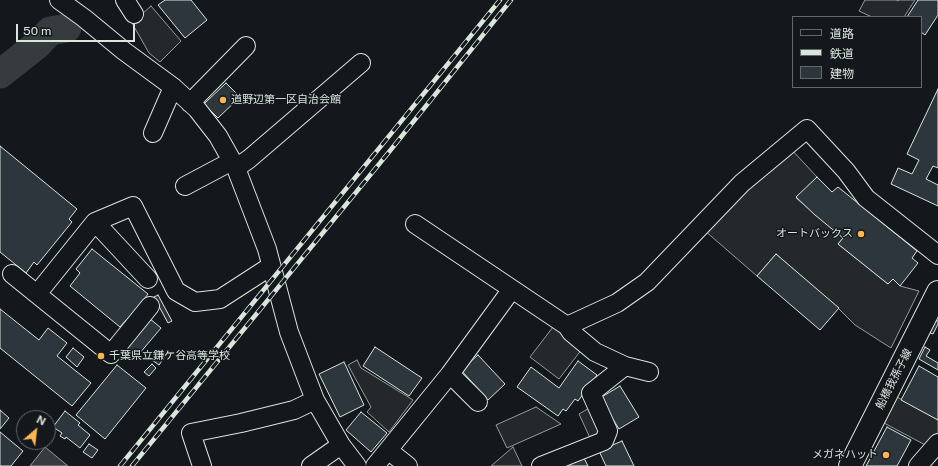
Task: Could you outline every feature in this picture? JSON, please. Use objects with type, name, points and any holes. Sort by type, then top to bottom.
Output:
[{"type":"main road","name":"船橋我孫子線","points":[[850,466],[938,292]]},
{"type":"street","points":[[59,0],[172,87],[197,109],[218,136],[234,164],[267,250],[289,332],[315,400],[341,445],[357,466]]},
{"type":"street","points":[[190,103],[246,46]]},
{"type":"street","points":[[185,186],[234,164],[249,159],[361,63]]},
{"type":"street","points":[[153,133],[172,87]]},
{"type":"street","points":[[567,326],[617,303],[647,282],[742,183],[806,129],[846,171],[866,198],[938,255]]},
{"type":"street","points":[[37,294],[95,222],[133,206],[176,291],[195,302],[220,299],[271,266]]},
{"type":"street","points":[[95,222],[148,279]]},
{"type":"street","points":[[415,224],[567,326],[571,332],[595,352],[625,366],[649,372]]},
{"type":"street","points":[[12,274],[111,354],[150,306]]},
{"type":"street","points":[[375,466],[450,374],[512,289]]},
{"type":"street","points":[[541,466],[604,440],[608,431],[591,393],[625,366]]},
{"type":"street","points":[[450,374],[478,402]]},
{"type":"street","points":[[202,466],[191,433],[294,410],[315,400]]},
{"type":"street","points":[[918,466],[938,443]]},
{"type":"street","points":[[311,466],[341,445]]},
{"type":"street","points":[[388,450],[408,466]]},
{"type":"shaded area","points":[[865,0],[915,0],[905,16],[870,16],[859,11]]},
{"type":"shaded area","points":[[151,6],[181,41],[160,62],[149,53],[132,23]]},
{"type":"shaded area","points":[[791,149],[817,177],[796,198],[843,238],[838,244],[888,284],[893,279],[900,286],[919,291],[891,348],[855,325],[838,308],[776,254],[757,276],[704,230]]},
{"type":"shaded area","points":[[553,327],[582,349],[559,379],[530,357]]},
{"type":"shaded area","points":[[357,360],[361,368],[413,400],[389,432],[367,412],[371,407],[348,365]]},
{"type":"shaded area","points":[[897,397],[938,420],[938,437],[929,447],[884,423]]},
{"type":"shaded area","points":[[536,407],[561,424],[507,448],[496,425]]},
{"type":"shaded area","points":[[591,407],[603,432],[591,440],[579,414]]},
{"type":"shaded area","points":[[513,447],[522,466],[491,466]]},
{"type":"shaded area","points":[[43,450],[49,450],[68,466],[30,466]]},
{"type":"building","points":[[165,0],[191,0],[207,20],[185,38],[158,5]]},
{"type":"building","points":[[918,0],[938,0],[938,15],[925,35],[922,33],[922,16],[908,16]]},
{"type":"building","points":[[226,83],[240,97],[218,118],[204,104]]},
{"type":"building","points":[[938,89],[938,168],[933,166],[926,179],[938,185],[938,206],[891,184],[898,168],[912,174],[919,160],[907,154]]},
{"type":"building","points":[[0,146],[77,209],[69,219],[72,222],[37,265],[34,262],[26,273],[0,252]]},
{"type":"building","points":[[817,177],[832,192],[838,187],[917,251],[912,258],[918,263],[900,286],[893,279],[888,284],[838,244],[843,238],[796,197]]},
{"type":"building","points":[[92,249],[148,294],[137,309],[131,324],[126,320],[120,327],[70,286],[80,273],[76,269]]},
{"type":"building","points":[[776,254],[839,308],[820,330],[757,276]]},
{"type":"building","points":[[158,295],[172,321],[168,323],[154,297]]},
{"type":"building","points":[[0,309],[39,340],[48,328],[67,343],[57,356],[91,383],[72,406],[0,348]]},
{"type":"building","points":[[149,318],[161,328],[134,360],[123,350]]},
{"type":"building","points":[[934,320],[938,321],[938,324],[933,334],[928,332]]},
{"type":"building","points":[[375,347],[422,378],[409,396],[363,366]]},
{"type":"building","points":[[925,347],[930,350],[926,356],[938,363],[938,370],[919,359]]},
{"type":"building","points":[[73,348],[84,357],[77,367],[66,357]]},
{"type":"building","points":[[160,350],[166,355],[159,365],[152,360]]},
{"type":"building","points":[[478,355],[505,384],[488,400],[461,370]]},
{"type":"building","points":[[578,361],[597,375],[578,401],[575,399],[566,411],[563,409],[558,416],[517,387],[531,367],[559,388]]},
{"type":"building","points":[[344,362],[364,405],[340,417],[319,374]]},
{"type":"building","points":[[152,364],[156,368],[149,376],[144,372]]},
{"type":"building","points":[[117,365],[146,388],[105,439],[76,415]]},
{"type":"building","points":[[919,366],[938,377],[938,420],[901,400]]},
{"type":"building","points":[[620,386],[639,417],[619,429],[600,398]]},
{"type":"building","points":[[0,410],[9,418],[0,429]]},
{"type":"building","points":[[65,411],[80,423],[78,425],[90,435],[80,448],[66,437],[65,439],[60,436],[62,433],[56,429],[56,423]]},
{"type":"building","points":[[361,412],[387,433],[371,452],[346,430]]},
{"type":"building","points":[[887,427],[911,440],[897,466],[866,466]]},
{"type":"building","points":[[0,432],[16,445],[16,450],[23,451],[11,466],[0,466]]},
{"type":"building","points":[[622,441],[634,466],[606,466],[599,451]]},
{"type":"building","points":[[89,444],[98,450],[92,458],[83,452]]},
{"type":"building","points":[[583,456],[588,466],[564,466]]},
{"type":"waterway","points":[[0,74],[38,44],[50,31],[67,28]]},
{"type":"railway","points":[[120,466],[500,0]]},
{"type":"railway","points":[[132,466],[389,152],[511,0]]},
{"type":"place","name":"道野辺第一区自治会館","points":[[223,100]]},
{"type":"place","name":"オートバックス","points":[[861,234]]},
{"type":"place","name":"千葉県立鎌ケ谷高等学校","points":[[101,356]]},
{"type":"place","name":"メガネハット","points":[[886,455]]}]
